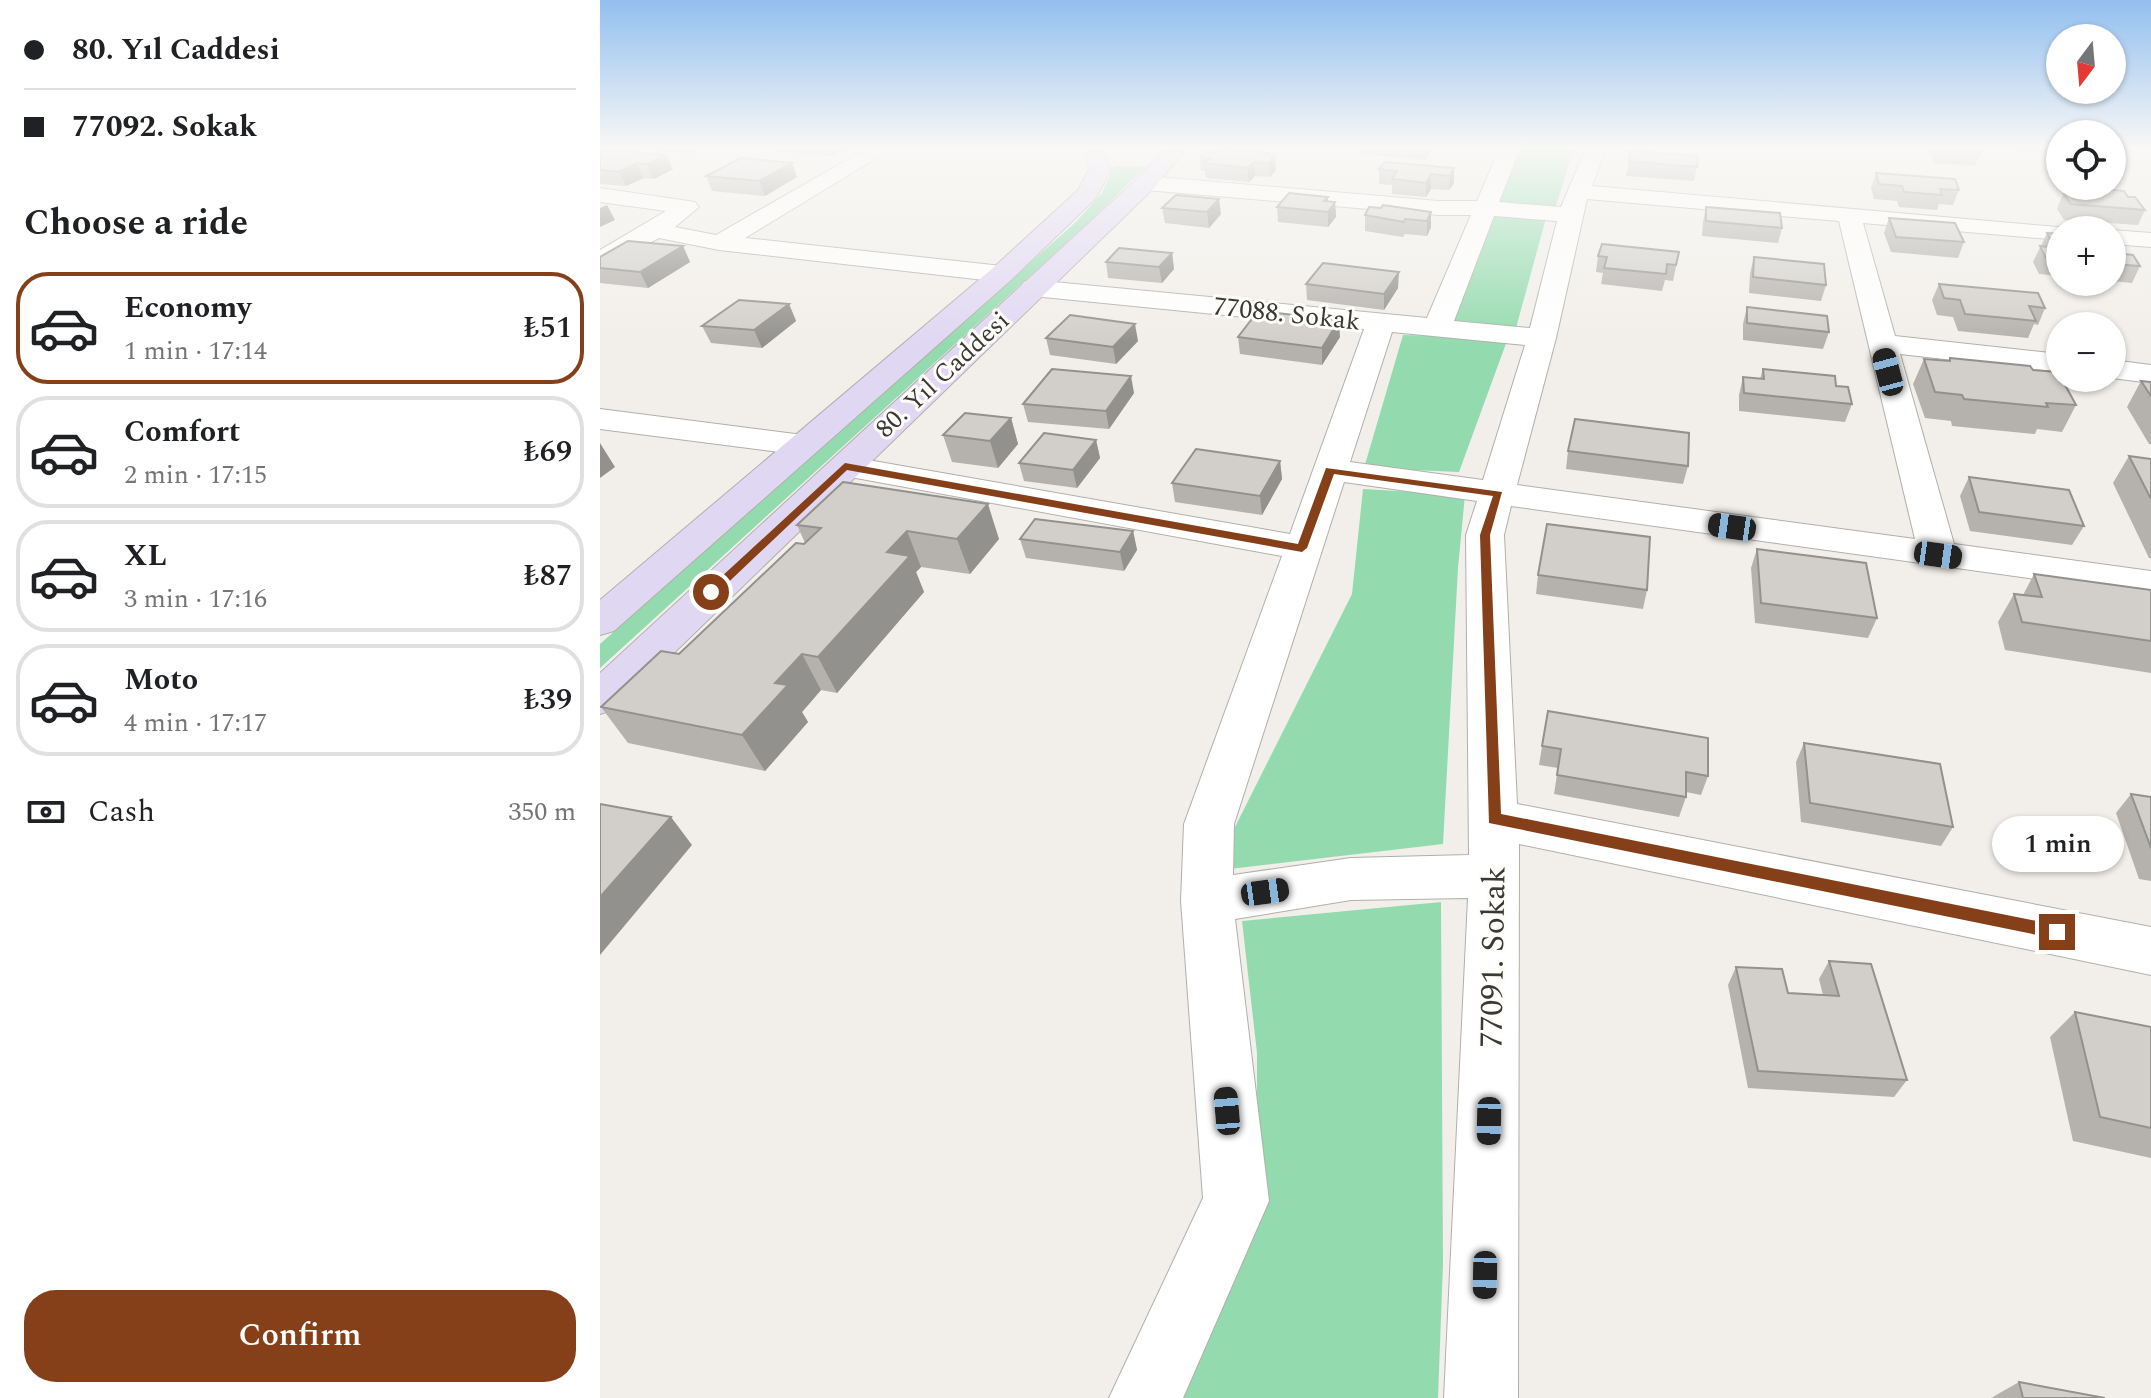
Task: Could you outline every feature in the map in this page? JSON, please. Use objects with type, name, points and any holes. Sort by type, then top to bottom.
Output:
[{"type":"main road","name":"80. Yıl Caddesi","points":[[600,622],[1002,274],[1067,213]]},
{"type":"main road","name":"80. Yıl Caddesi","points":[[600,698],[1033,288],[1105,213]]},
{"type":"street","points":[[600,260],[656,230],[679,213]]},
{"type":"street","points":[[719,243],[770,213]]},
{"type":"street","points":[[1437,327],[1482,213]]},
{"type":"street","name":"77091. Sokak","points":[[1481,1398],[1495,876],[1485,535],[1542,338],[1573,213]]},
{"type":"street","points":[[1805,213],[2046,232]]},
{"type":"street","points":[[1849,215],[1938,555]]},
{"type":"street","points":[[656,230],[719,243],[1002,274]]},
{"type":"street","points":[[2126,238],[2151,240]]},
{"type":"street","name":"77088. Sokak","points":[[1033,288],[1542,338]]},
{"type":"street","points":[[1146,1398],[1236,1201],[1207,901],[1209,824],[1381,322]]},
{"type":"street","points":[[1881,343],[2046,361]]},
{"type":"street","points":[[2126,371],[2151,374]]},
{"type":"street","points":[[600,419],[803,445]]},
{"type":"street","points":[[845,466],[1302,548]]},
{"type":"street","points":[[1330,470],[2151,583]]},
{"type":"street","points":[[1494,819],[2151,951]]},
{"type":"street","points":[[1207,901],[1351,879],[1495,876]]},
{"type":"green space","points":[[1084,213],[1098,213],[600,668],[600,644]]},
{"type":"green space","points":[[1491,215],[1546,218],[1516,328],[1448,321]]},
{"type":"green space","points":[[1403,335],[1508,338],[1459,472],[1364,468]]},
{"type":"green space","points":[[1363,489],[1465,495],[1443,844],[1230,869],[1234,829],[1352,594]]},
{"type":"green space","points":[[1441,902],[1443,1264],[1438,1398],[1182,1398],[1257,1220],[1257,1053],[1242,921]]},
{"type":"building","points":[[1430,213],[1427,221],[1405,219],[1404,222],[1365,215]]},
{"type":"building","points":[[1706,213],[1780,213],[1782,228],[1706,221]]},
{"type":"building","points":[[1889,218],[1955,223],[1964,242],[1896,237]]},
{"type":"building","points":[[628,241],[683,246],[640,272],[600,268],[600,257]]},
{"type":"building","points":[[1602,244],[1679,252],[1676,265],[1667,264],[1666,274],[1604,268],[1607,257],[1598,256]]},
{"type":"building","points":[[1119,248],[1172,253],[1159,267],[1106,262]]},
{"type":"building","points":[[2126,254],[2133,255],[2140,266],[2126,265]]},
{"type":"building","points":[[1754,257],[1824,264],[1826,285],[1753,277]]},
{"type":"building","points":[[1323,263],[1399,272],[1384,294],[1306,284]]},
{"type":"building","points":[[1939,284],[2038,293],[2045,308],[2029,306],[2036,321],[1965,314],[1960,300],[1944,298]]},
{"type":"building","points":[[739,300],[789,304],[754,330],[702,326]]},
{"type":"building","points":[[1747,307],[1827,316],[1829,332],[1747,323]]},
{"type":"building","points":[[1258,311],[1339,320],[1322,348],[1238,337]]},
{"type":"building","points":[[1070,315],[1135,324],[1113,347],[1046,338]]},
{"type":"building","points":[[1950,358],[2030,366],[2033,370],[2046,371],[2046,392],[2069,392],[2076,405],[2046,403],[2048,407],[1964,399],[1962,395],[1935,392],[1924,359],[1950,361]]},
{"type":"building","points":[[1052,369],[1131,376],[1106,411],[1023,404]]},
{"type":"building","points":[[1763,369],[1835,376],[1836,386],[1848,387],[1852,404],[1744,393],[1743,377],[1764,379]]},
{"type":"building","points":[[2141,381],[2151,382],[2151,396]]},
{"type":"building","points":[[965,413],[1011,418],[990,441],[943,435]]},
{"type":"building","points":[[1575,419],[1689,433],[1688,466],[1568,451]]},
{"type":"building","points":[[1044,433],[1096,440],[1073,470],[1019,463]]},
{"type":"building","points":[[1196,449],[1280,461],[1260,496],[1172,483]]},
{"type":"building","points":[[2129,456],[2151,459],[2151,499]]},
{"type":"building","points":[[1969,477],[2069,490],[2084,526],[1979,512]]},
{"type":"building","points":[[843,482],[988,504],[957,539],[907,531],[887,552],[910,556],[818,657],[802,654],[775,683],[788,685],[742,735],[601,707],[661,651],[679,654],[796,543],[804,544],[821,528],[797,525]]},
{"type":"building","points":[[1035,519],[1133,531],[1120,552],[1020,539]]},
{"type":"building","points":[[1547,524],[1650,537],[1647,590],[1538,575]]},
{"type":"building","points":[[1757,549],[1866,563],[1877,618],[1761,603]]},
{"type":"building","points":[[2034,574],[2151,590],[2151,641],[2022,622],[2014,594],[2042,597]]},
{"type":"building","points":[[1548,711],[1708,738],[1708,776],[1686,772],[1686,797],[1557,775],[1561,749],[1542,746]]},
{"type":"building","points":[[1804,743],[1940,764],[1953,827],[1810,803]]},
{"type":"building","points":[[2131,794],[2151,797],[2151,848]]},
{"type":"building","points":[[600,804],[671,817],[600,897]]},
{"type":"building","points":[[1829,961],[1871,964],[1907,1080],[1758,1071],[1736,967],[1782,969],[1788,993],[1839,996]]},
{"type":"building","points":[[2075,1012],[2151,1027],[2151,1128],[2100,1117]]},
{"type":"building","points":[[2019,1382],[2105,1398],[2023,1398]]},
{"type":"route","points":[[711,592],[845,466],[1302,548],[1330,470],[1499,494],[1485,535],[1489,585],[1494,819],[2057,932]]}]
